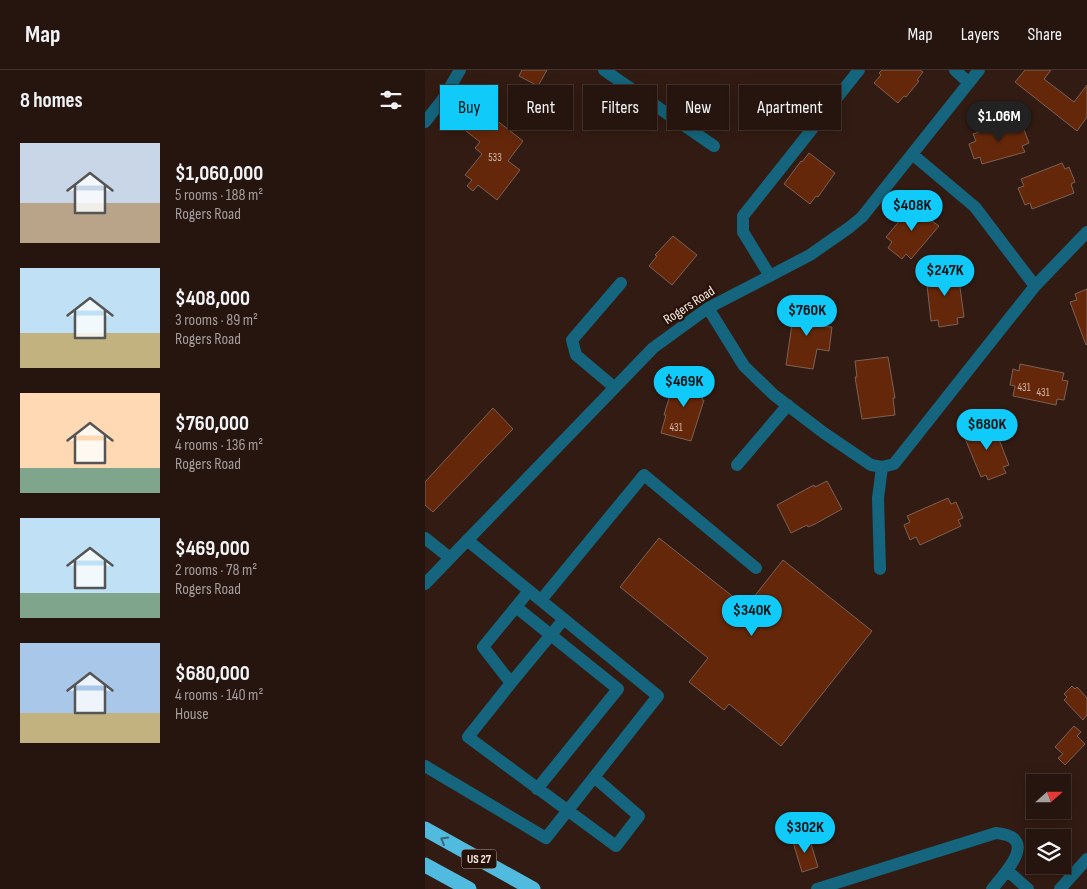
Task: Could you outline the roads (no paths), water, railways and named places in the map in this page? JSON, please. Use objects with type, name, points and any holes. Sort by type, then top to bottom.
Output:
[{"type":"highway","name":"US 27","points":[[425,829],[533,889]]},
{"type":"highway","name":"US 27","points":[[425,865],[469,889]]},
{"type":"street","points":[[425,122],[443,99],[460,70]]},
{"type":"street","points":[[604,70],[714,146]]},
{"type":"street","points":[[770,276],[743,232],[743,216],[859,70]]},
{"type":"street","points":[[955,70],[969,83]]},
{"type":"street","name":"Rogers Road","points":[[425,584],[653,348],[708,308],[810,255],[850,227],[862,216],[979,70]]},
{"type":"street","points":[[912,154],[975,207],[1035,286]]},
{"type":"street","points":[[708,308],[745,366],[774,395],[824,433],[871,465],[882,467],[893,464],[1035,286],[1087,232]]},
{"type":"street","points":[[614,387],[576,354],[572,340],[621,283]]},
{"type":"street","points":[[737,465],[788,405]]},
{"type":"street","points":[[880,568],[878,498],[882,467]]},
{"type":"street","points":[[541,600],[644,475],[756,568]]},
{"type":"street","points":[[425,538],[450,558]]},
{"type":"street","points":[[425,766],[546,838],[659,696],[467,540]]},
{"type":"street","points":[[511,683],[483,647],[529,591]]},
{"type":"street","points":[[516,607],[618,689],[537,789]]},
{"type":"street","points":[[564,619],[468,737],[616,846],[639,816],[594,777]]},
{"type":"street","points":[[817,889],[996,833],[1006,834],[1014,840],[1019,849],[1017,857],[1008,871],[992,889]]},
{"type":"street","points":[[1060,889],[1087,859]]},
{"type":"street","points":[[1008,871],[1028,889]]}]
